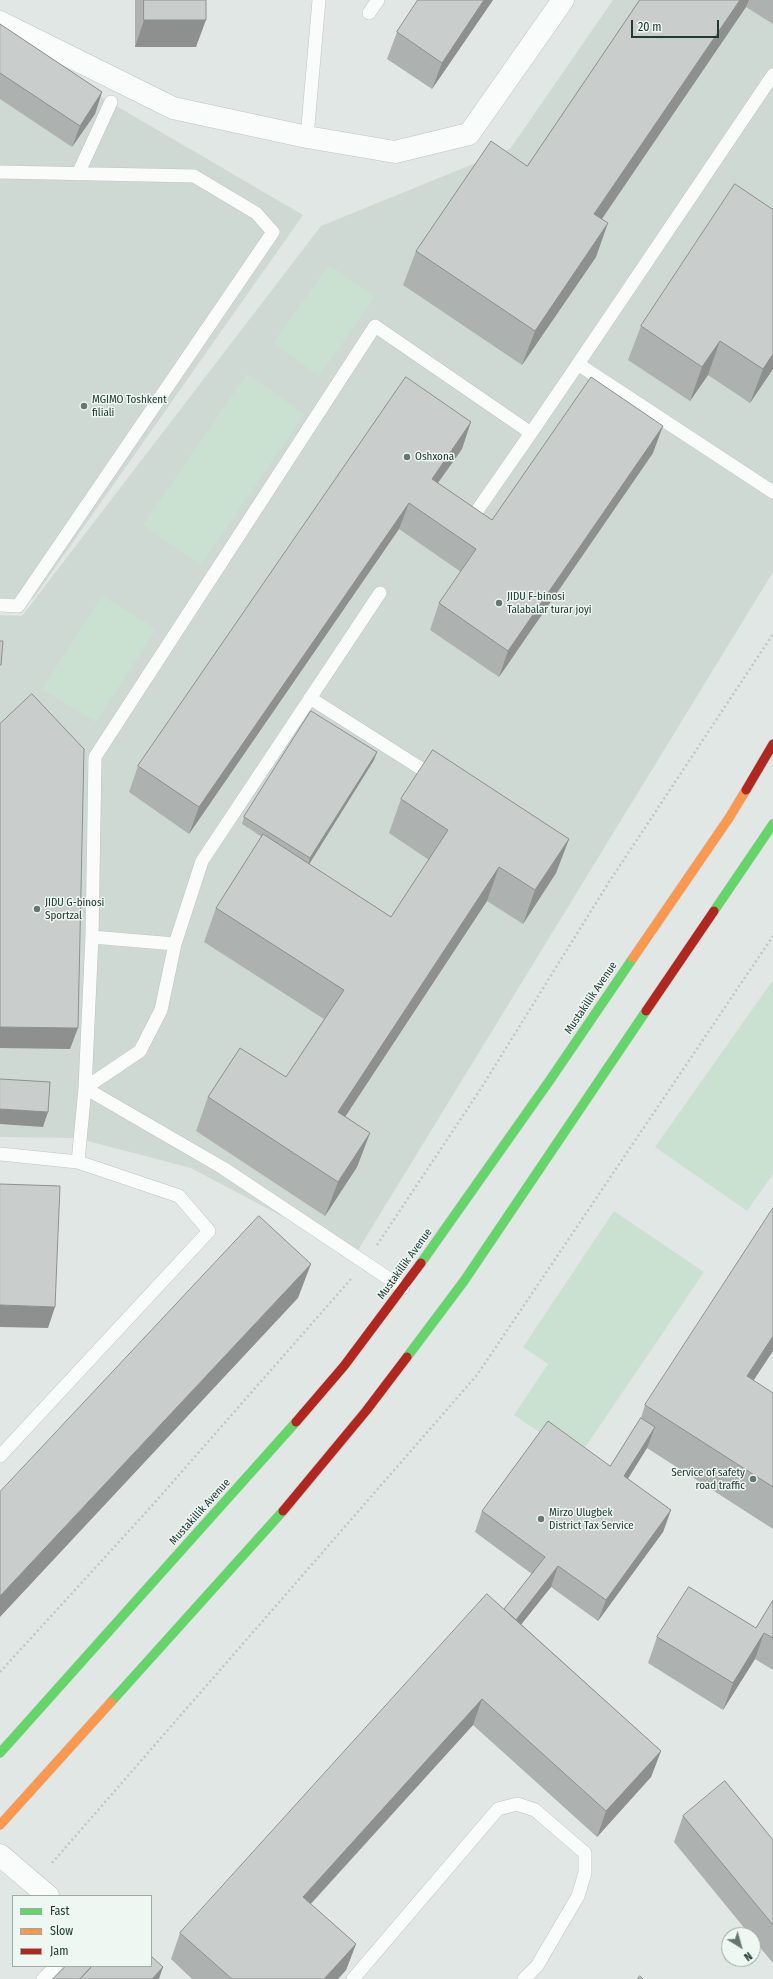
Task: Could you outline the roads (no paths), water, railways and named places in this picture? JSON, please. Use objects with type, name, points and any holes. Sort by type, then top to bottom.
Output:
[{"type":"main road","name":"Mustakillik Avenue","points":[[0,1753],[294,1425],[344,1366],[403,1288],[559,1067],[728,818],[773,744]]},
{"type":"main road","points":[[0,1825],[288,1506],[333,1453],[428,1331],[469,1275],[773,824]]},
{"type":"street","points":[[0,22],[173,108],[306,137],[394,152],[469,134],[563,0]]},
{"type":"street","points":[[0,1855],[47,1895]]},
{"type":"lane","points":[[306,137],[320,0]]},
{"type":"lane","points":[[369,13],[378,0]]},
{"type":"lane","points":[[472,518],[773,75]]},
{"type":"lane","points":[[78,174],[111,102]]},
{"type":"lane","points":[[0,172],[194,176],[256,214],[273,232],[18,606],[0,605]]},
{"type":"lane","points":[[78,1162],[85,1088],[92,937],[95,757],[375,326],[531,433]]},
{"type":"lane","points":[[578,364],[773,492]]},
{"type":"lane","points":[[85,1088],[140,1051],[161,1010],[175,944],[202,861],[380,593]]},
{"type":"lane","points":[[310,698],[444,783]]},
{"type":"lane","points":[[92,937],[175,944]]},
{"type":"lane","points":[[85,1088],[223,1168],[403,1288]]},
{"type":"lane","points":[[0,1154],[78,1162],[179,1196],[209,1231],[0,1456]]},
{"type":"lane","points":[[352,1979],[498,1809],[517,1804],[535,1810],[585,1853],[585,1873],[578,1896],[537,1966],[524,1979]]},
{"type":"lane","points":[[43,1979],[55,1967]]},
{"type":"place","name":"MGIMO Toshkent filiali","points":[[84,406]]},
{"type":"place","name":"Oshxona","points":[[407,457]]},
{"type":"place","name":"JIDU F-binosi Talabalar turar joyi","points":[[499,603]]},
{"type":"place","name":"JIDU G-binosi Sportzal","points":[[37,909]]},
{"type":"place","name":"Service of safety road traffic","points":[[753,1479]]},
{"type":"place","name":"Mirzo Ulugbek District Tax Service","points":[[541,1519]]}]
